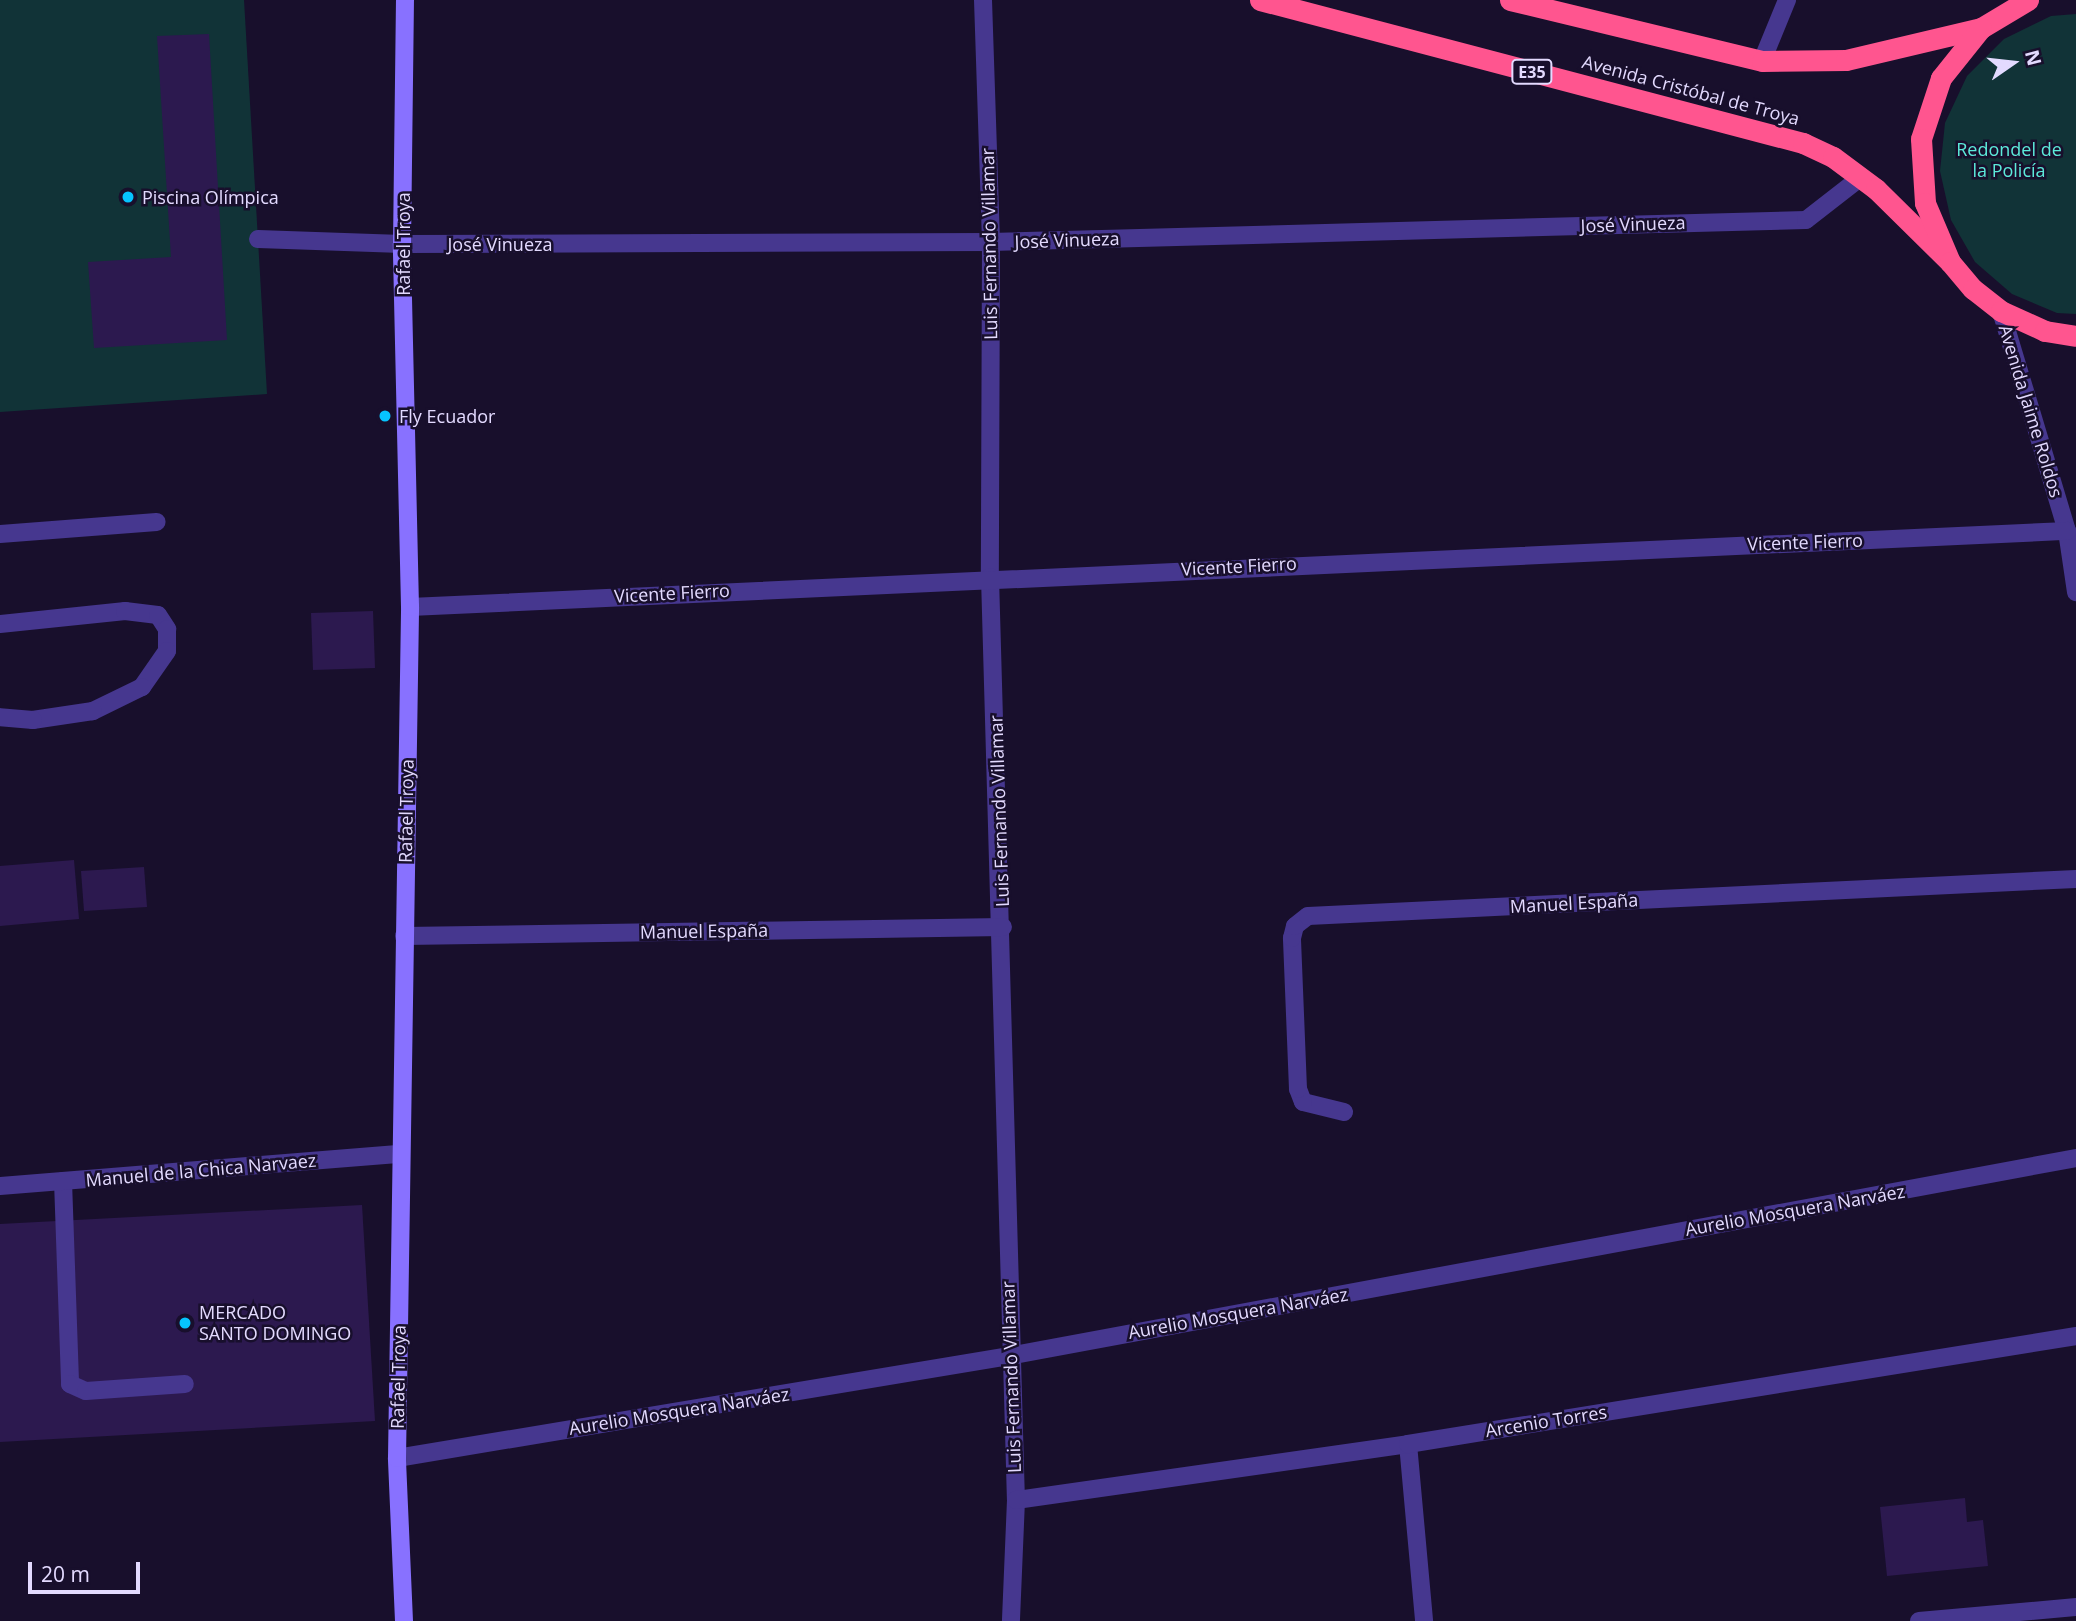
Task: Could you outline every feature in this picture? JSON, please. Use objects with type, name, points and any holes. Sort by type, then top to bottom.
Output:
[{"type":"highway","name":"Avenida Cristóbal de Troya","points":[[1261,0],[1803,143],[1833,157],[1860,178],[1950,262]]},
{"type":"highway","name":"E35","points":[[1510,0],[1762,61],[1846,60],[1981,28],[2025,1]]},
{"type":"highway","name":"E35","points":[[1981,28],[1941,78],[1921,139],[1925,203],[1950,262],[2001,312],[2045,331],[2076,337]]},
{"type":"street","name":"Rafael Troya","points":[[404,1621],[397,1458],[410,607],[402,244],[405,0]]},
{"type":"street","name":"Luis Fernando Villamar","points":[[983,0],[991,242],[990,577],[1003,927],[1009,1356],[1016,1500],[1011,1621]]},
{"type":"street","points":[[1762,61],[1787,0]]},
{"type":"street","name":"José Vinueza","points":[[258,239],[402,244],[991,242],[1806,220],[1860,178]]},
{"type":"street","name":"Avenida Jaime Roldos","points":[[2001,312],[2067,531],[2076,592]]},
{"type":"street","points":[[0,534],[157,522]]},
{"type":"street","name":"Vicente Fierro","points":[[410,607],[990,577],[2067,531]]},
{"type":"street","points":[[0,624],[125,611],[158,615],[167,629],[167,651],[142,687],[93,710],[33,720],[0,717]]},
{"type":"street","name":"Manuel España","points":[[1344,1112],[1303,1102],[1298,1089],[1292,939],[1295,926],[1307,916],[2076,879]]},
{"type":"street","name":"Manuel España","points":[[404,936],[1003,927]]},
{"type":"street","name":"Manuel de la Chica Narvaez","points":[[0,1186],[401,1154]]},
{"type":"street","name":"Aurelio Mosquera Narváez","points":[[397,1458],[1009,1356],[2076,1158]]},
{"type":"street","points":[[63,1181],[70,1384],[86,1391],[185,1384]]},
{"type":"street","name":"Arcenio Torres","points":[[1016,1500],[1408,1444],[2076,1336]]},
{"type":"street","points":[[1408,1444],[1424,1621]]},
{"type":"street","points":[[1919,1621],[2076,1608]]},
{"type":"green space","name":"Piscina Olímpica","points":[[0,0],[244,0],[267,394],[0,412]]},
{"type":"green space","name":"Redondel de la Policía","points":[[2076,14],[2076,314],[2057,313],[2012,294],[1975,262],[1951,220],[1940,171],[1945,123],[1967,76],[2004,39],[2051,16]]},
{"type":"building","points":[[209,34],[227,340],[94,348],[88,262],[171,257],[157,36]]},
{"type":"building","points":[[373,611],[375,668],[313,670],[311,613]]},
{"type":"building","points":[[74,860],[79,919],[0,926],[0,866]]},
{"type":"building","points":[[144,867],[147,907],[84,911],[81,871]]},
{"type":"building","name":"MERCADO SANTO DOMINGO","points":[[362,1205],[375,1421],[0,1442],[0,1224]]},
{"type":"building","points":[[1965,1498],[1967,1522],[1983,1520],[1988,1566],[1887,1576],[1880,1507]]},
{"type":"place","name":"Piscina Olímpica","points":[[128,197]]},
{"type":"place","name":"Fly Ecuador","points":[[385,416]]},
{"type":"place","name":"MERCADO SANTO DOMINGO","points":[[185,1323]]}]
